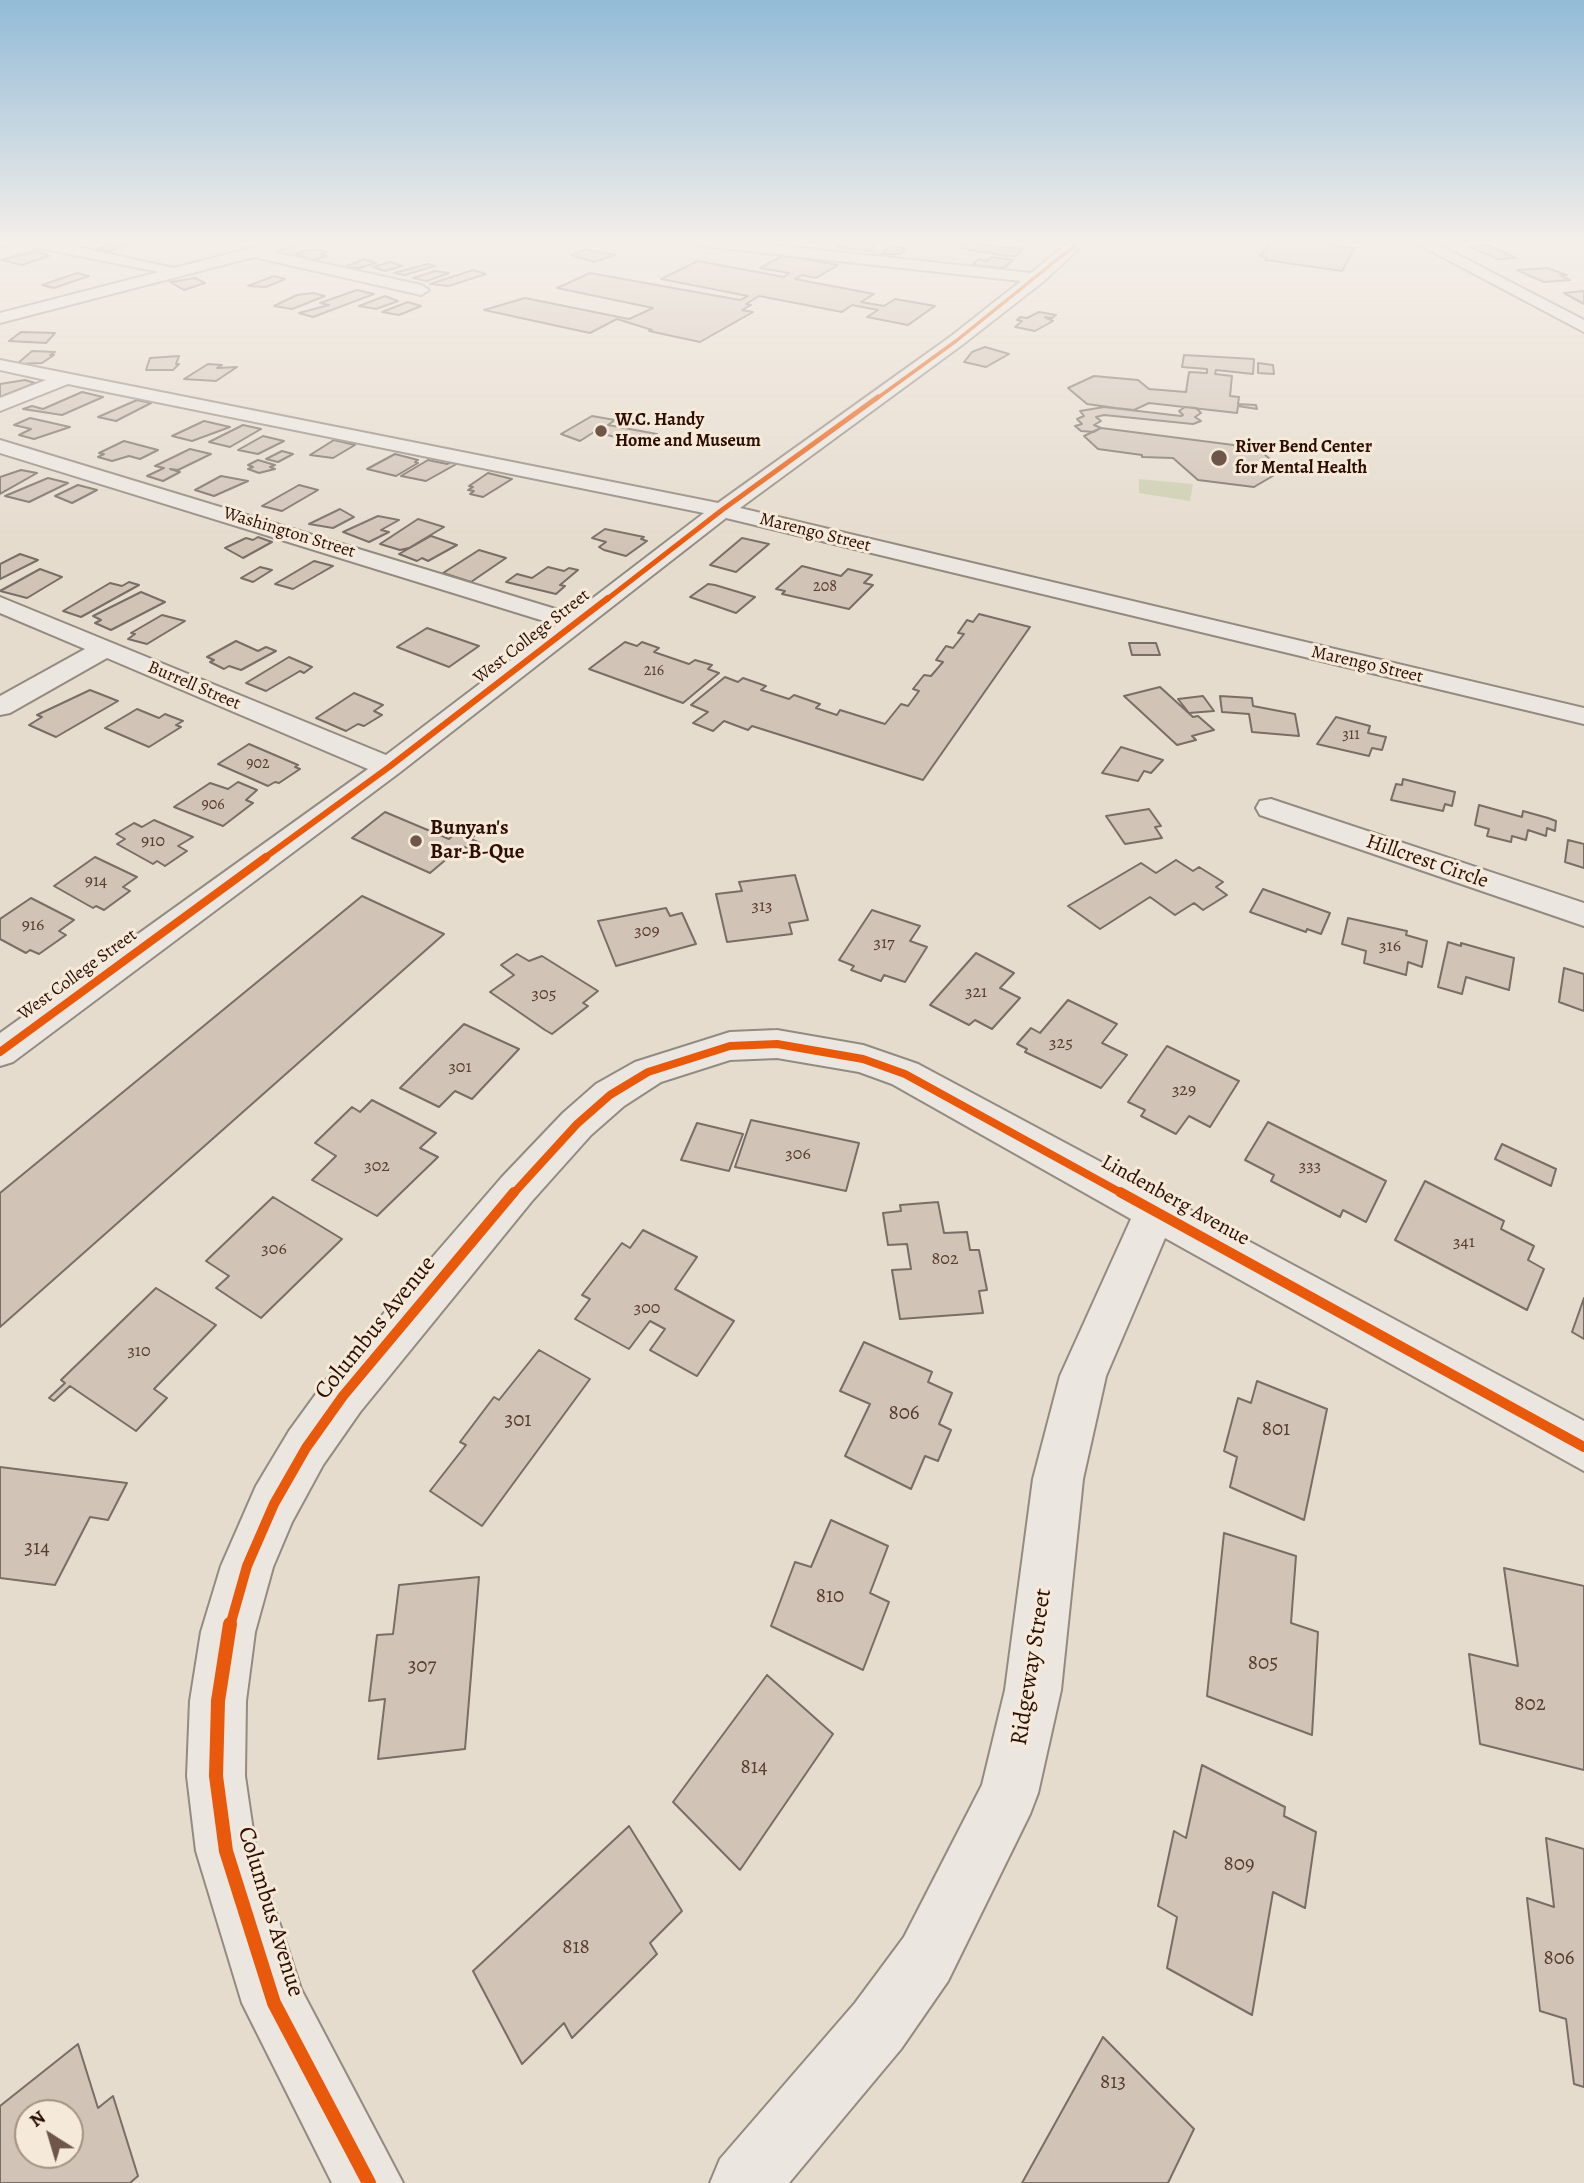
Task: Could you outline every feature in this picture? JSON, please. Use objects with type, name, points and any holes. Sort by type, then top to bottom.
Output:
[{"type":"street","name":"West College Street","points":[[0,1052],[389,767],[722,510],[948,344]]},
{"type":"street","name":"Marengo Street","points":[[0,365],[722,510],[1584,716]]},
{"type":"street","points":[[0,405],[65,379]]},
{"type":"street","name":"Washington Street","points":[[0,446],[307,538],[576,623]]},
{"type":"street","name":"Burrell Street","points":[[0,604],[389,767]]},
{"type":"street","points":[[0,708],[106,648]]},
{"type":"street","name":"Hillcrest Circle","points":[[1271,808],[1584,915]]},
{"type":"street","name":"Lindenberg Avenue","points":[[730,1046],[777,1044],[820,1050],[863,1059],[905,1074],[1584,1447]]},
{"type":"street","name":"Columbus Avenue","points":[[369,2183],[274,2003],[226,1851],[216,1776],[218,1701],[228,1632],[247,1566],[274,1504],[306,1448],[343,1396],[560,1143],[610,1095],[648,1072],[730,1046]]},
{"type":"street","name":"Ridgeway Street","points":[[744,2183],[878,2026],[926,1959],[1009,1793],[1033,1690],[1058,1479],[1083,1376],[1156,1211]]},
{"type":"green space","points":[[1139,479],[1193,484],[1190,501],[1139,493]]},
{"type":"building","points":[[985,347],[1009,354],[986,367],[964,362],[972,352]]},
{"type":"building","points":[[32,351],[55,352],[42,363],[17,364]]},
{"type":"building","points":[[1184,355],[1254,359],[1253,374],[1216,370],[1215,374],[1232,376],[1230,396],[1239,397],[1238,404],[1256,405],[1257,409],[1238,406],[1237,413],[1149,403],[1134,410],[1116,408],[1087,404],[1068,388],[1094,376],[1138,380],[1149,389],[1186,392],[1189,372],[1207,373],[1207,369],[1182,367]]},
{"type":"building","points":[[179,356],[176,364],[179,364],[173,370],[146,370],[150,358]]},
{"type":"building","points":[[1258,363],[1273,365],[1274,374],[1258,373]]},
{"type":"building","points":[[208,364],[222,365],[217,368],[237,367],[216,381],[184,379]]},
{"type":"building","points":[[25,380],[35,383],[0,397],[0,384]]},
{"type":"building","points":[[82,392],[103,397],[62,415],[23,409],[32,406],[43,409]]},
{"type":"building","points":[[137,400],[151,403],[116,421],[98,417]]},
{"type":"building","points":[[1104,407],[1181,416],[1183,415],[1179,411],[1185,407],[1196,408],[1201,413],[1195,417],[1201,421],[1193,424],[1104,415],[1096,417],[1101,421],[1094,425],[1101,428],[1094,432],[1081,431],[1075,426],[1082,424],[1077,419],[1084,416],[1080,411]]},
{"type":"building","name":"W.C. Handy Home and Museum","points":[[592,416],[615,420],[608,425],[657,434],[640,447],[625,443],[629,440],[594,432],[580,441],[561,434]]},
{"type":"building","points":[[30,418],[70,427],[34,439],[19,435],[31,429],[14,425]]},
{"type":"building","points":[[204,421],[230,427],[192,441],[172,436]]},
{"type":"building","points":[[243,425],[261,429],[230,447],[209,442]]},
{"type":"building","name":"River Bend Center for Mental Health","points":[[1101,428],[1257,448],[1283,470],[1254,487],[1198,480],[1173,458],[1142,457],[1098,449],[1084,436]]},
{"type":"building","points":[[263,436],[284,441],[258,454],[238,450]]},
{"type":"building","points":[[334,440],[355,445],[333,458],[310,455]]},
{"type":"building","points":[[124,441],[158,450],[140,459],[129,456],[112,461],[98,457],[104,454],[99,453]]},
{"type":"building","points":[[190,449],[211,454],[178,470],[170,469],[180,472],[163,481],[147,476],[164,468],[155,466]]},
{"type":"building","points":[[282,451],[293,454],[278,462],[266,459]]},
{"type":"building","points":[[395,454],[418,460],[415,462],[418,463],[396,476],[367,469]]},
{"type":"building","points":[[258,460],[275,465],[270,467],[275,469],[259,473],[248,469],[253,467],[248,465]]},
{"type":"building","points":[[428,460],[447,464],[460,462],[426,481],[401,476]]},
{"type":"building","points":[[21,470],[37,473],[0,494],[0,477]]},
{"type":"building","points":[[488,473],[512,479],[483,497],[470,494],[474,491],[468,490],[473,487],[469,486]]},
{"type":"building","points":[[221,476],[248,481],[214,496],[195,490]]},
{"type":"building","points":[[48,478],[68,483],[29,502],[5,496]]},
{"type":"building","points":[[78,485],[97,490],[72,503],[55,496]]},
{"type":"building","points":[[299,485],[318,490],[282,511],[262,506]]},
{"type":"building","points":[[340,509],[354,517],[333,528],[309,524]]},
{"type":"building","points":[[378,516],[399,520],[381,530],[389,532],[369,542],[343,532]]},
{"type":"building","points":[[418,519],[444,527],[409,548],[400,550],[380,544]]},
{"type":"building","points":[[605,529],[644,537],[641,539],[647,541],[626,556],[604,550],[599,547],[606,542],[592,538]]},
{"type":"building","points":[[431,536],[457,545],[428,561],[422,558],[417,561],[399,554]]},
{"type":"building","points":[[258,537],[272,542],[243,558],[225,548],[246,538],[253,540]]},
{"type":"building","points":[[742,538],[769,544],[736,572],[710,565]]},
{"type":"building","points":[[479,550],[506,558],[471,582],[443,573]]},
{"type":"building","points":[[20,554],[38,560],[0,579],[0,564]]},
{"type":"building","points":[[314,561],[333,566],[293,589],[275,584]]},
{"type":"building","points":[[802,566],[841,576],[848,569],[872,575],[864,583],[873,585],[849,609],[782,594],[785,591],[776,589]]},
{"type":"building","points":[[260,567],[272,570],[253,582],[241,578]]},
{"type":"building","points":[[548,567],[564,571],[569,568],[578,570],[560,585],[565,586],[556,594],[506,582],[517,574],[532,578]]},
{"type":"building","points":[[40,569],[62,577],[27,598],[0,591]]},
{"type":"building","points":[[129,582],[139,585],[81,617],[63,611],[110,583],[122,586]]},
{"type":"building","points":[[708,584],[755,597],[736,613],[690,597]]},
{"type":"building","points":[[141,592],[165,602],[111,630],[95,623],[101,620],[93,616]]},
{"type":"building","points":[[979,614],[1030,627],[923,780],[752,726],[748,730],[724,721],[713,731],[693,723],[708,712],[691,705],[725,677],[738,682],[743,678],[766,686],[761,690],[789,699],[794,695],[820,704],[816,708],[837,715],[840,710],[885,724],[901,704],[908,706],[919,691],[913,689],[924,675],[931,676],[943,662],[936,660],[946,646],[953,648],[964,634],[958,633],[967,620],[973,622]]},
{"type":"building","points":[[162,615],[185,621],[147,644],[128,639],[135,634],[131,633]]},
{"type":"building","points":[[427,628],[479,646],[449,667],[397,647]]},
{"type":"building","points":[[236,641],[258,651],[266,647],[276,651],[241,670],[229,666],[224,669],[210,662],[214,660],[207,657]]},
{"type":"building","points":[[625,642],[637,646],[642,642],[659,648],[654,652],[689,664],[695,660],[712,665],[708,669],[719,673],[683,703],[589,669]]},
{"type":"building","points":[[1129,643],[1156,643],[1160,655],[1132,655]]},
{"type":"building","points":[[289,657],[312,667],[266,691],[246,683]]},
{"type":"building","points":[[1160,687],[1193,717],[1198,716],[1214,730],[1192,736],[1196,740],[1177,745],[1124,696]]},
{"type":"building","points":[[90,690],[118,701],[56,737],[29,725],[42,717],[37,715]]},
{"type":"building","points":[[354,693],[383,705],[374,711],[382,715],[364,726],[358,724],[346,731],[316,718]]},
{"type":"building","points":[[1203,696],[1214,711],[1189,713],[1178,699]]},
{"type":"building","points":[[1220,696],[1252,698],[1253,706],[1295,714],[1299,736],[1252,732],[1249,714],[1222,712]]},
{"type":"building","points":[[137,709],[159,718],[165,714],[183,721],[176,725],[181,727],[149,747],[105,728]]},
{"type":"building","points":[[1336,717],[1370,726],[1368,733],[1386,737],[1382,750],[1372,748],[1369,756],[1317,744]]},
{"type":"building","points":[[249,744],[298,765],[295,767],[300,769],[279,783],[268,786],[218,764]]},
{"type":"building","points":[[1121,747],[1163,760],[1151,773],[1144,771],[1138,781],[1102,773]]},
{"type":"building","points":[[1403,779],[1455,792],[1452,806],[1445,804],[1443,811],[1391,800],[1396,784],[1402,785]]},
{"type":"building","points":[[238,782],[257,790],[246,800],[253,803],[223,826],[174,807],[210,783],[228,789]]},
{"type":"building","points":[[1479,805],[1522,817],[1523,811],[1548,818],[1556,821],[1555,831],[1547,828],[1546,836],[1528,830],[1526,840],[1512,836],[1511,842],[1487,836],[1489,829],[1475,825]]},
{"type":"building","points":[[1149,809],[1161,826],[1155,827],[1162,838],[1125,844],[1106,816]]},
{"type":"building","name":"Bunyan's Bar-B-Que","points":[[385,812],[449,839],[459,830],[474,836],[471,839],[480,843],[472,850],[462,846],[430,873],[352,838]]},
{"type":"building","points":[[154,820],[193,837],[178,846],[187,851],[165,866],[157,861],[153,864],[117,844],[125,839],[116,834],[134,823],[142,827]]},
{"type":"building","points":[[1568,840],[1584,844],[1584,868],[1565,862]]},
{"type":"building","points":[[95,857],[137,877],[123,887],[130,891],[104,910],[96,906],[93,908],[54,886]]},
{"type":"building","points":[[1176,860],[1193,871],[1199,867],[1223,882],[1216,887],[1227,895],[1203,910],[1194,903],[1175,915],[1150,897],[1100,929],[1068,906],[1141,863],[1156,873]]},
{"type":"building","points":[[795,875],[808,920],[789,923],[792,934],[727,942],[716,894],[742,891],[739,882]]},
{"type":"building","points":[[1263,889],[1330,913],[1321,934],[1307,929],[1306,932],[1250,912]]},
{"type":"building","points":[[362,896],[444,934],[0,1327],[0,1193]]},
{"type":"building","points":[[31,898],[74,920],[59,931],[66,935],[39,954],[30,950],[26,953],[0,939],[0,919]]},
{"type":"building","points":[[666,908],[670,916],[682,913],[696,944],[616,966],[598,921]]},
{"type":"building","points":[[872,910],[920,926],[910,941],[927,947],[905,982],[884,975],[881,981],[851,970],[854,966],[839,960]]},
{"type":"building","points":[[1348,918],[1407,931],[1406,935],[1427,941],[1422,967],[1408,962],[1406,975],[1364,963],[1366,951],[1342,944]]},
{"type":"building","points":[[1448,942],[1514,958],[1509,990],[1466,977],[1462,994],[1438,987]]},
{"type":"building","points":[[976,953],[1014,973],[1000,988],[1020,998],[992,1029],[975,1020],[969,1025],[930,1005]]},
{"type":"building","points":[[517,954],[529,961],[542,956],[598,991],[583,1003],[588,1006],[552,1034],[490,992],[514,975],[501,965]]},
{"type":"building","points":[[1564,968],[1584,974],[1584,1011],[1559,1002]]},
{"type":"building","points":[[1068,1000],[1117,1024],[1102,1043],[1127,1055],[1101,1088],[1025,1052],[1027,1049],[1017,1044],[1031,1028],[1040,1033]]},
{"type":"building","points":[[464,1024],[519,1049],[472,1099],[455,1091],[439,1107],[400,1088]]},
{"type":"building","points":[[1167,1046],[1239,1081],[1210,1127],[1189,1116],[1176,1134],[1141,1116],[1145,1110],[1128,1102]]},
{"type":"building","points":[[372,1100],[436,1133],[420,1148],[438,1157],[377,1216],[312,1180],[336,1156],[315,1143],[352,1107],[360,1112]]},
{"type":"building","points":[[751,1120],[859,1143],[846,1191],[735,1167]]},
{"type":"building","points":[[1268,1122],[1386,1181],[1366,1222],[1343,1210],[1340,1217],[1271,1181],[1274,1175],[1245,1160]]},
{"type":"building","points":[[697,1123],[743,1134],[729,1171],[681,1160]]},
{"type":"building","points":[[1502,1144],[1556,1169],[1551,1186],[1495,1159]]},
{"type":"building","points":[[1425,1181],[1504,1221],[1501,1229],[1534,1246],[1528,1260],[1544,1269],[1527,1310],[1395,1240]]},
{"type":"building","points":[[273,1197],[342,1239],[261,1318],[216,1288],[229,1276],[206,1261]]},
{"type":"building","points":[[938,1202],[944,1233],[967,1232],[970,1250],[979,1250],[987,1290],[979,1291],[983,1313],[900,1319],[892,1270],[911,1269],[907,1244],[888,1245],[883,1213],[901,1211],[900,1205]]},
{"type":"building","points":[[643,1230],[697,1257],[675,1289],[734,1321],[697,1376],[650,1350],[665,1329],[650,1321],[629,1349],[575,1319],[590,1299],[582,1295],[622,1243],[630,1248]]},
{"type":"building","points":[[156,1288],[216,1325],[154,1389],[167,1398],[136,1431],[70,1386],[54,1401],[49,1398],[65,1383],[61,1380]]},
{"type":"building","points":[[1584,1298],[1584,1339],[1572,1332]]},
{"type":"building","points":[[864,1342],[932,1372],[928,1382],[952,1393],[939,1424],[951,1430],[938,1461],[925,1456],[911,1489],[845,1456],[870,1404],[840,1391]]},
{"type":"building","points":[[539,1350],[590,1379],[482,1526],[430,1491],[466,1445],[460,1442],[494,1397],[499,1400]]},
{"type":"building","points":[[1257,1381],[1327,1409],[1304,1520],[1230,1487],[1237,1457],[1224,1451],[1238,1398],[1251,1403]]},
{"type":"building","points":[[0,1467],[127,1483],[108,1520],[90,1517],[55,1585],[0,1578]]},
{"type":"building","points":[[831,1520],[888,1546],[870,1593],[889,1602],[863,1670],[771,1626],[795,1562],[811,1567]]},
{"type":"building","points":[[1224,1533],[1296,1556],[1291,1623],[1318,1632],[1312,1735],[1207,1696]]},
{"type":"building","points":[[1504,1568],[1584,1586],[1584,1770],[1480,1744],[1469,1654],[1518,1666]]},
{"type":"building","points":[[479,1577],[465,1749],[378,1759],[385,1699],[369,1701],[377,1635],[393,1634],[399,1585]]},
{"type":"building","points":[[767,1675],[833,1734],[740,1870],[673,1802]]},
{"type":"building","points":[[1202,1765],[1285,1807],[1284,1816],[1316,1832],[1305,1908],[1273,1892],[1252,2015],[1167,1968],[1177,1917],[1158,1906],[1174,1831],[1186,1838]]},
{"type":"building","points":[[629,1826],[682,1911],[650,1943],[657,1954],[572,2038],[564,2023],[522,2064],[473,1971]]},
{"type":"building","points":[[1546,1838],[1584,1849],[1584,2087],[1574,2084],[1566,2019],[1540,2011],[1527,1898],[1554,1907]]},
{"type":"building","points":[[1103,2037],[1194,2129],[1168,2183],[1022,2183]]},
{"type":"building","points":[[78,2044],[98,2108],[113,2096],[138,2176],[130,2183],[0,2183],[0,2106]]},
{"type":"cycle path","points":[[0,1052],[389,767],[722,510],[952,344]]},
{"type":"cycle path","points":[[369,2183],[274,2003],[226,1851],[216,1776],[218,1701],[228,1632],[247,1566],[274,1504],[306,1448],[343,1396],[517,1189],[577,1124],[610,1095],[648,1072],[688,1057],[730,1046],[777,1044],[820,1050],[863,1059],[905,1074],[1584,1447]]},
{"type":"place","name":"W.C. Handy Home and Museum","points":[[601,431]]},
{"type":"place","name":"River Bend Center for Mental Health","points":[[1219,458]]},
{"type":"place","name":"Bunyan's Bar-B-Que","points":[[416,841]]}]
